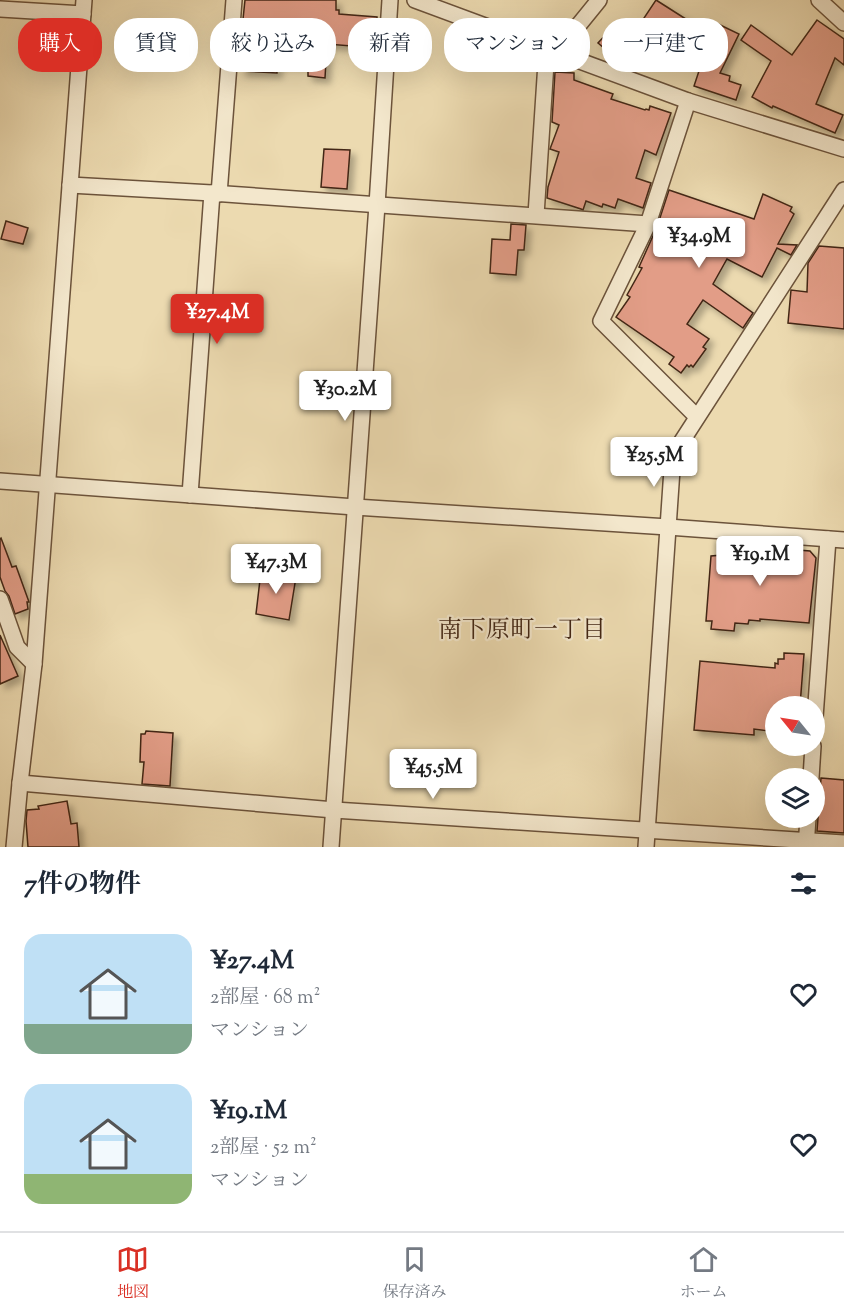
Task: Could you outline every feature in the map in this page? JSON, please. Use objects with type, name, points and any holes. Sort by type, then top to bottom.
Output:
[{"type":"street","points":[[190,495],[234,0]]},
{"type":"street","points":[[331,847],[390,0]]},
{"type":"street","points":[[416,0],[463,18]]},
{"type":"street","points":[[583,18],[599,0]]},
{"type":"street","points":[[819,0],[844,23]]},
{"type":"street","points":[[0,9],[83,7],[34,664],[14,847]]},
{"type":"street","points":[[590,65],[688,101],[844,149]]},
{"type":"street","points":[[536,215],[545,72]]},
{"type":"street","points":[[688,101],[648,224],[601,321],[697,417]]},
{"type":"street","points":[[70,185],[216,193],[648,224]]},
{"type":"street","points":[[646,847],[673,455],[844,190]]},
{"type":"street","points":[[0,481],[844,540]]},
{"type":"street","points":[[817,696],[828,539]]},
{"type":"street","points":[[0,599],[17,647],[34,664]]},
{"type":"street","points":[[20,783],[334,810],[647,830],[807,844],[844,843]]},
{"type":"street","points":[[807,844],[808,828]]},
{"type":"building","points":[[245,0],[336,0],[336,10],[339,10],[339,14],[377,17],[348,18],[348,46],[336,45],[336,18],[243,18]]},
{"type":"building","points":[[656,0],[684,18],[644,18]]},
{"type":"building","points":[[817,20],[844,39],[844,65],[835,58],[816,104],[843,115],[835,133],[773,106],[772,108],[752,97],[771,61],[741,40],[751,25],[792,55]]},
{"type":"building","points":[[728,29],[739,34],[728,57]]},
{"type":"building","points":[[308,72],[325,72],[325,78],[308,76]]},
{"type":"building","points":[[555,72],[574,73],[574,80],[613,94],[611,99],[645,110],[649,110],[650,106],[671,113],[656,155],[645,150],[636,178],[651,183],[643,208],[618,199],[615,208],[603,204],[602,207],[586,201],[583,210],[547,198],[548,187],[559,152],[550,149],[559,125],[552,122]]},
{"type":"building","points":[[699,72],[720,72],[730,76],[729,81],[741,85],[736,100],[694,86]]},
{"type":"building","points":[[324,149],[350,150],[347,189],[321,187]]},
{"type":"building","points":[[669,190],[754,219],[763,194],[792,207],[790,211],[794,214],[778,244],[797,245],[791,255],[777,248],[762,277],[727,259],[713,284],[753,313],[743,328],[703,300],[687,324],[709,339],[703,347],[706,349],[693,367],[687,365],[681,373],[669,364],[674,357],[616,317],[630,297],[627,295],[642,268],[639,267],[657,227]]},
{"type":"building","points":[[6,221],[28,228],[23,244],[1,239]]},
{"type":"building","points":[[511,224],[526,225],[524,250],[518,250],[516,275],[490,273],[492,239],[510,240]]},
{"type":"building","points":[[819,246],[844,248],[844,329],[788,323],[791,290],[807,292],[808,263]]},
{"type":"building","points":[[1,538],[12,567],[16,566],[29,602],[27,602],[28,609],[15,614],[0,577]]},
{"type":"building","points":[[738,545],[810,551],[816,558],[809,623],[760,619],[760,621],[749,620],[748,624],[735,623],[734,631],[711,629],[712,621],[706,621],[711,556],[737,555]]},
{"type":"building","points":[[261,571],[296,577],[289,620],[256,614]]},
{"type":"building","points":[[0,635],[18,676],[0,684]]},
{"type":"building","points":[[784,653],[804,654],[801,696],[765,696],[765,730],[754,729],[754,735],[694,730],[700,661],[775,668],[778,659],[784,659]]},
{"type":"building","points":[[146,731],[173,733],[170,786],[142,784],[144,762],[140,762],[141,734],[145,734]]},
{"type":"building","points":[[825,778],[844,780],[844,833],[817,831],[817,828],[825,828]]},
{"type":"building","points":[[67,801],[71,824],[77,823],[79,847],[28,847],[27,810]]},
{"type":"district","name":"南下原町一丁目","points":[[522,631]]}]
